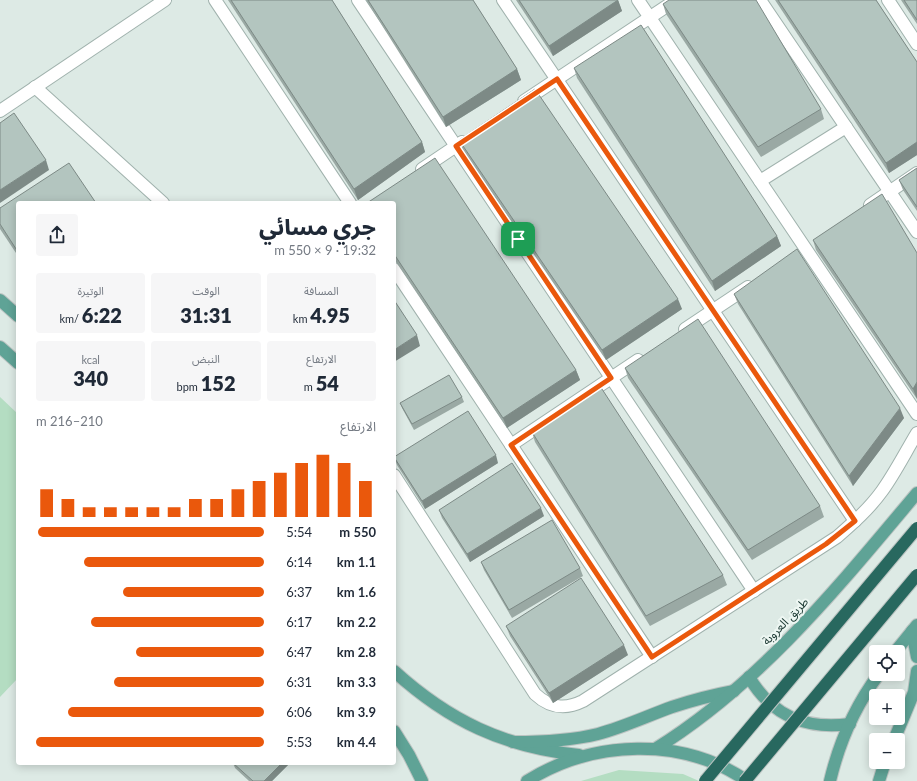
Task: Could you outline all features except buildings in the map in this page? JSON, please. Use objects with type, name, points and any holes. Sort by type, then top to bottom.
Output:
[{"type":"highway","points":[[705,781],[917,528]]},
{"type":"highway","points":[[746,781],[917,575]]},
{"type":"main road","points":[[0,300],[16,314]]},
{"type":"main road","points":[[0,346],[16,361]]},
{"type":"main road","name":"طريق العروبة","points":[[655,749],[697,722],[749,677],[830,595],[917,493]]},
{"type":"main road","points":[[901,645],[915,628]]},
{"type":"main road","points":[[915,628],[917,657]]},
{"type":"main road","points":[[897,733],[914,692],[917,671]]},
{"type":"main road","points":[[396,673],[440,708],[491,735],[536,749],[584,755]]},
{"type":"main road","points":[[749,677],[756,689],[766,700],[777,710],[791,718],[820,726],[850,724]]},
{"type":"main road","points":[[830,781],[840,746],[862,701],[875,681]]},
{"type":"main road","points":[[514,742],[542,742],[597,734],[624,726],[692,701],[735,690]]},
{"type":"main road","points":[[396,734],[409,755],[422,781]]},
{"type":"main road","points":[[527,781],[539,773],[584,755],[607,750],[631,748],[655,749],[702,759],[724,768],[746,781]]},
{"type":"main road","points":[[879,781],[883,769]]},
{"type":"street","points":[[0,111],[165,0]]},
{"type":"street","points":[[215,0],[349,201]]},
{"type":"street","points":[[358,0],[754,591]]},
{"type":"street","points":[[503,0],[855,521]]},
{"type":"street","points":[[638,0],[917,414]]},
{"type":"street","points":[[513,109],[676,0]]},
{"type":"street","points":[[760,0],[917,232]]},
{"type":"street","points":[[888,0],[917,44]]},
{"type":"street","points":[[35,87],[161,201]]},
{"type":"street","points":[[760,181],[846,127]]},
{"type":"street","points":[[410,177],[475,134]]},
{"type":"street","points":[[858,214],[917,173]]},
{"type":"street","points":[[396,272],[652,657]]},
{"type":"street","points":[[675,336],[759,279]]},
{"type":"street","points":[[511,445],[649,353]]},
{"type":"street","points":[[396,478],[535,694],[549,704],[558,707],[575,705],[832,541],[870,507],[893,474],[917,433]]},
{"type":"green space","points":[[0,397],[16,412],[16,680],[0,697]]},
{"type":"green space","points":[[619,770],[683,774],[699,781],[581,781]]},
{"type":"route","points":[[557,79],[855,521],[837,537],[652,657],[511,445],[611,378],[518,239],[456,146],[557,79]]}]
